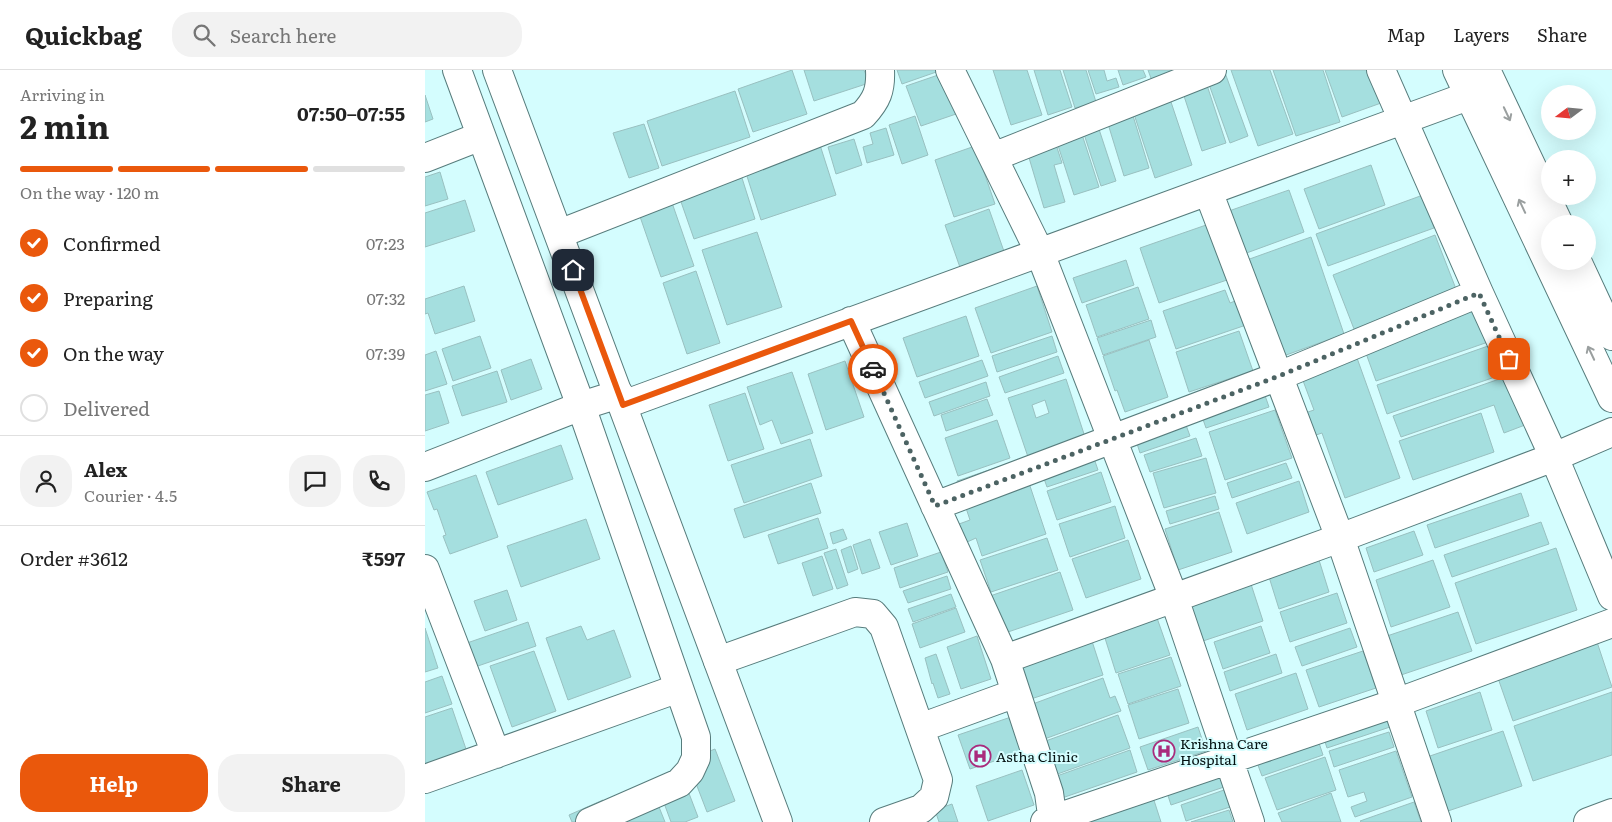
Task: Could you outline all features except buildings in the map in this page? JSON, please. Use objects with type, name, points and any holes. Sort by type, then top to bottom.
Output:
[{"type":"street","points":[[457,70],[581,406],[696,737],[695,758],[690,771],[679,783],[590,822]]},
{"type":"street","points":[[497,70],[777,822]]},
{"type":"street","points":[[559,234],[863,115],[874,104],[881,85],[880,70]]},
{"type":"street","points":[[951,70],[1040,253],[1174,598],[1250,822]]},
{"type":"street","points":[[993,157],[1212,70]]},
{"type":"street","points":[[1381,70],[1479,293],[1554,457],[1612,596]]},
{"type":"street","points":[[1457,70],[1483,84],[1554,215]]},
{"type":"street","points":[[425,467],[581,406],[621,400],[851,321],[1040,253],[1403,120],[1483,84]]},
{"type":"street","points":[[1483,84],[1612,398]]},
{"type":"street","points":[[425,158],[481,136]]},
{"type":"street","points":[[1208,191],[1341,538],[1437,822]]},
{"type":"street","points":[[1581,270],[1612,336]]},
{"type":"street","points":[[935,506],[1279,376],[1479,293]]},
{"type":"street","points":[[851,321],[1005,659],[1049,793],[1051,821],[1396,703],[1612,623]]},
{"type":"street","points":[[1005,659],[1341,538],[1554,457],[1612,432]]},
{"type":"street","points":[[425,569],[496,754]]},
{"type":"street","points":[[718,661],[855,612],[873,614],[884,627],[938,780],[935,797],[921,809],[884,822]]},
{"type":"street","points":[[425,779],[679,688]]},
{"type":"street","points":[[920,728],[1016,694]]},
{"type":"street","points":[[1588,822],[1612,812]]},
{"type":"way so far","points":[[873,369],[935,506],[1279,376],[1479,293],[1509,359]]},
{"type":"place","name":"Krishna Care Hospital","points":[[1164,751]]},
{"type":"place","name":"Astha Clinic","points":[[980,756]]},
{"type":"route","points":[[573,270],[623,405],[851,321],[873,369]]}]
